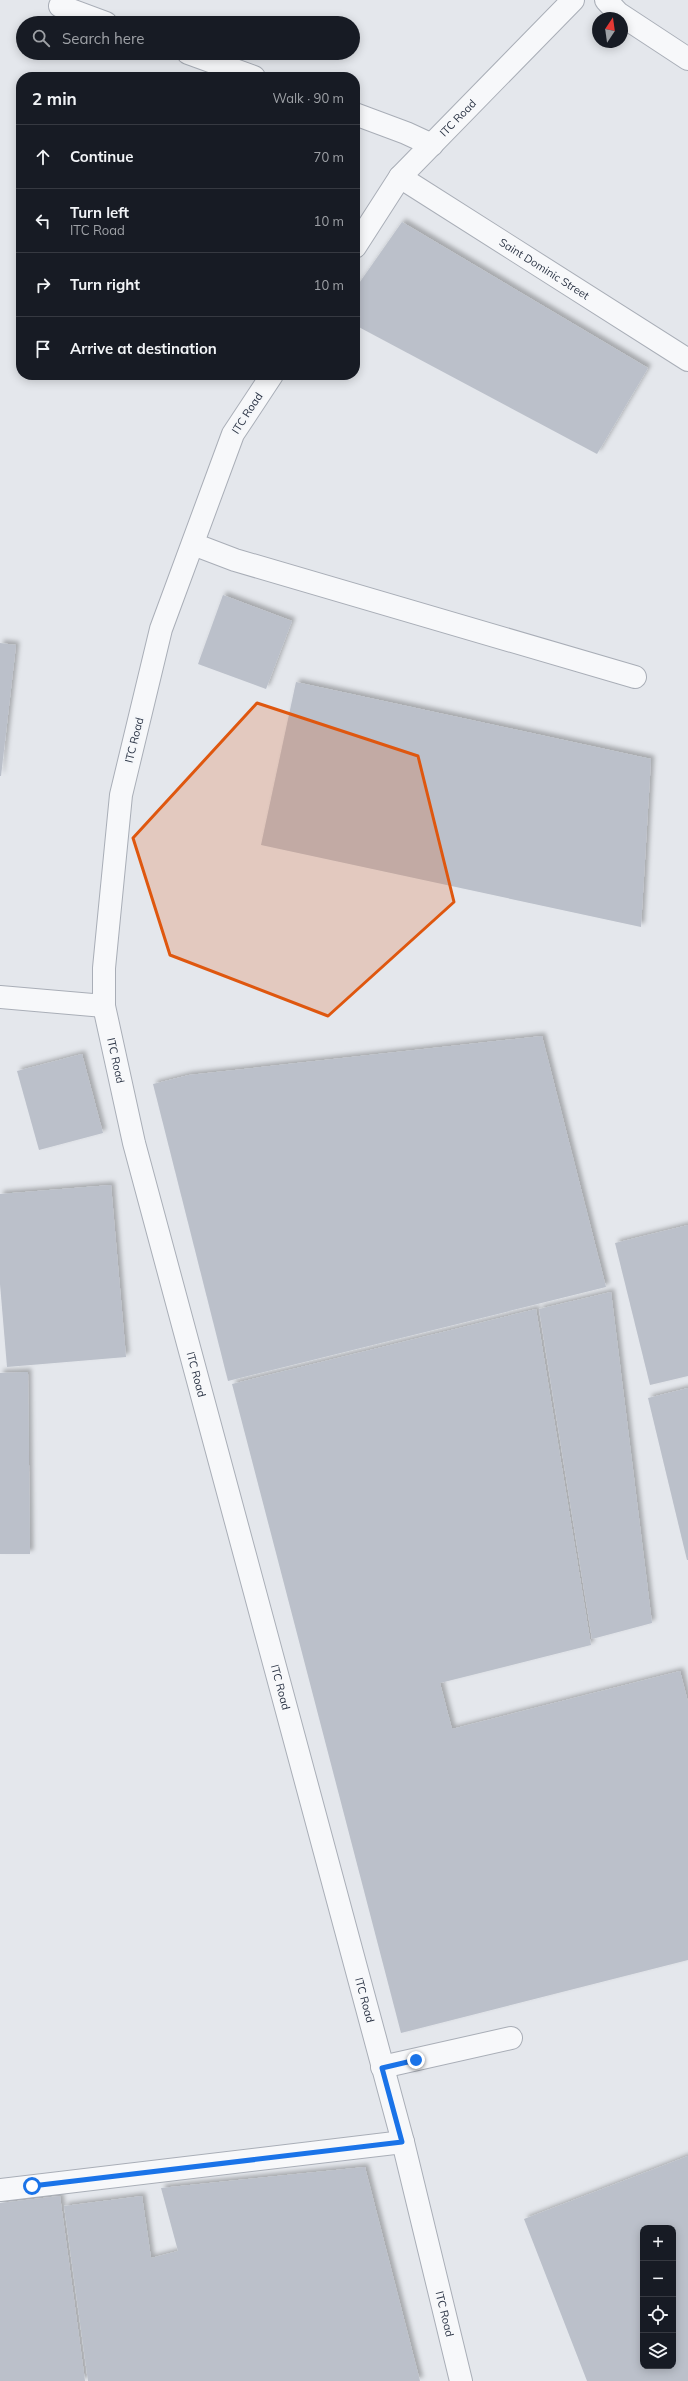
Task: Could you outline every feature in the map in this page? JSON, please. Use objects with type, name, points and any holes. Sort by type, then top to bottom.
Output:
[{"type":"street","name":"ITC Road","points":[[360,239],[400,178],[573,0]]},
{"type":"street","points":[[606,0],[618,13],[688,59]]},
{"type":"street","points":[[60,6],[87,16]]},
{"type":"street","points":[[207,60],[240,72]]},
{"type":"street","points":[[360,116],[406,132],[432,145]]},
{"type":"street","name":"Saint Dominic Street","points":[[400,178],[688,360]]},
{"type":"street","name":"ITC Road","points":[[269,380],[233,434],[161,629],[121,795],[104,968],[104,1006],[134,1143],[402,2142],[461,2381]]},
{"type":"street","points":[[192,544],[235,560],[635,677]]},
{"type":"street","points":[[0,997],[104,1006]]},
{"type":"street","points":[[382,2068],[511,2038]]},
{"type":"street","points":[[0,2190],[402,2142]]},
{"type":"highlighted area","points":[[257,703],[418,756],[454,902],[328,1016],[170,955],[133,838]]},
{"type":"building","points":[[402,222],[648,368],[597,454],[360,328],[360,282]]},
{"type":"building","points":[[223,595],[292,621],[266,689],[198,664]]},
{"type":"building","points":[[0,643],[16,645],[1,776],[0,776]]},
{"type":"building","points":[[296,682],[651,759],[641,927],[261,845]]},
{"type":"building","points":[[542,1036],[606,1287],[228,1381],[153,1084],[189,1075]]},
{"type":"building","points":[[82,1054],[103,1133],[39,1150],[17,1071]]},
{"type":"building","points":[[111,1185],[126,1357],[7,1367],[0,1284],[0,1194]]},
{"type":"building","points":[[688,1225],[688,1376],[650,1385],[615,1243]]},
{"type":"building","points":[[611,1292],[652,1623],[592,1639],[539,1309]]},
{"type":"building","points":[[536,1309],[591,1645],[440,1683],[452,1729],[680,1671],[688,1702],[688,1960],[401,2033],[232,1384]]},
{"type":"building","points":[[28,1372],[30,1554],[0,1554],[0,1373]]},
{"type":"building","points":[[688,1388],[688,1560],[687,1560],[648,1398]]},
{"type":"building","points":[[688,2156],[688,2381],[587,2381],[524,2219]]},
{"type":"building","points":[[365,2167],[420,2381],[88,2381],[64,2206],[142,2196],[151,2258],[178,2251],[161,2188]]},
{"type":"building","points":[[60,2196],[85,2381],[0,2381],[0,2203]]},
{"type":"route","points":[[32,2186],[402,2142],[382,2068],[416,2060]]}]
